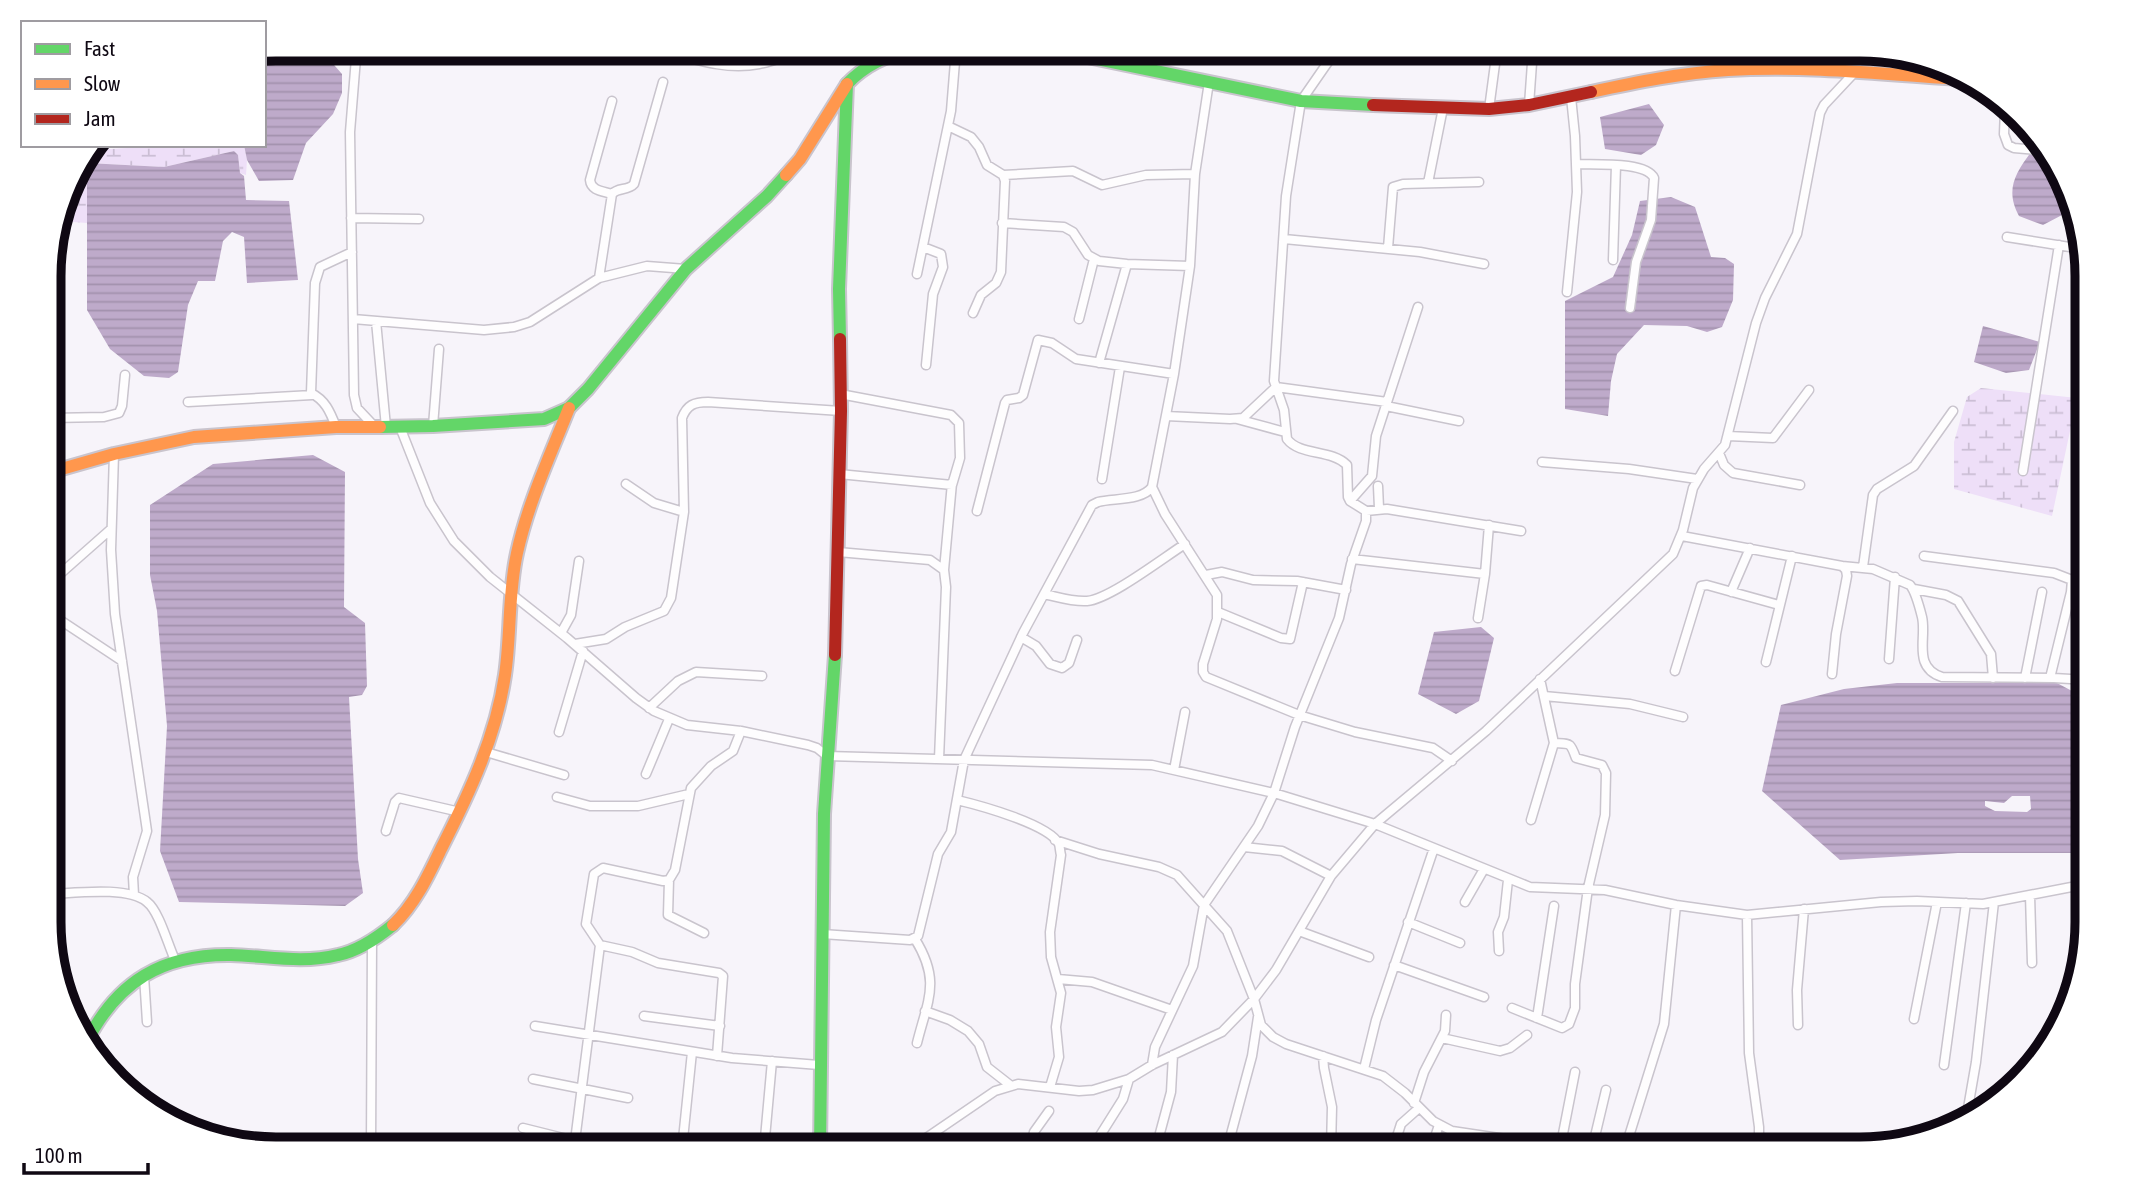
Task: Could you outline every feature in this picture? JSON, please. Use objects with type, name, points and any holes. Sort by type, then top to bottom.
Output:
[{"type":"main road","points":[[1109,61],[1301,101],[1443,108],[1529,105],[1662,77],[1702,72],[1920,71]]},
{"type":"main road","points":[[61,469],[114,454],[194,437],[335,427],[433,426],[544,419],[569,408],[588,389],[686,269],[767,196],[800,159],[859,62]]},
{"type":"main road","points":[[820,1137],[819,1065],[827,756],[836,635],[841,411],[839,289],[847,84]]},
{"type":"main road","points":[[93,1032],[107,1009],[127,989],[155,968],[175,960],[197,956],[299,961],[351,952],[390,928],[413,904],[460,812],[494,729],[505,673],[517,554],[524,527],[569,408]]},
{"type":"street","points":[[1328,61],[1301,101],[1286,196],[1274,376],[1284,410],[1285,432],[1290,444],[1336,458],[1347,465],[1350,501]]},
{"type":"street","points":[[1489,108],[1495,61]]},
{"type":"street","points":[[1529,105],[1532,61]]},
{"type":"street","points":[[1755,70],[1756,61]]},
{"type":"street","points":[[1804,70],[1805,61]]},
{"type":"street","points":[[356,62],[350,132],[355,403],[381,427]]},
{"type":"street","points":[[705,62],[727,67],[751,66],[767,62]]},
{"type":"street","points":[[917,274],[948,126],[955,62]]},
{"type":"street","points":[[928,1137],[995,1091],[1010,1085],[1093,1090],[1129,1079],[1152,1065],[1222,1032],[1254,999],[1276,970],[1331,876],[1375,824],[1452,761],[1672,554],[1682,536],[1697,479],[1719,453],[1728,436],[1756,323],[1765,298],[1797,234],[1820,113],[1854,72]]},
{"type":"street","points":[[599,278],[612,194],[634,184],[663,82]]},
{"type":"street","points":[[915,939],[921,926],[939,854],[951,832],[964,760],[1021,637],[1092,505],[1148,493],[1152,486],[1174,374],[1190,265],[1195,174],[1209,82]]},
{"type":"street","points":[[1567,292],[1575,219],[1577,164],[1571,97]]},
{"type":"street","points":[[612,102],[590,180],[594,189],[612,194]]},
{"type":"street","points":[[1428,183],[1443,108]]},
{"type":"street","points":[[2004,117],[2004,134],[2008,145],[2033,150]]},
{"type":"street","points":[[948,126],[971,137],[987,164],[1003,175],[1005,181],[999,279],[981,295],[973,313]]},
{"type":"street","points":[[1577,164],[1645,169],[1651,172],[1654,178],[1651,220],[1636,262],[1630,308]]},
{"type":"street","points":[[1613,260],[1616,165]]},
{"type":"street","points":[[1003,175],[1073,171],[1102,185],[1146,175],[1195,174]]},
{"type":"street","points":[[1388,248],[1393,187],[1479,182]]},
{"type":"street","points":[[351,218],[419,219]]},
{"type":"street","points":[[1002,223],[1057,226],[1070,230],[1094,259],[1127,264],[1190,265]]},
{"type":"street","points":[[2007,237],[2073,247]]},
{"type":"street","points":[[1284,239],[1420,251],[1484,264]]},
{"type":"street","points":[[2023,471],[2059,245]]},
{"type":"street","points":[[923,247],[936,251],[943,260],[933,294],[926,365]]},
{"type":"street","points":[[312,395],[316,274],[320,267],[352,252]]},
{"type":"street","points":[[1079,319],[1094,259]]},
{"type":"street","points":[[1099,363],[1127,264]]},
{"type":"street","points":[[353,319],[484,330],[514,327],[530,322],[599,278],[647,266],[686,269]]},
{"type":"street","points":[[1350,501],[1372,477],[1374,442],[1418,307]]},
{"type":"street","points":[[376,321],[381,427]]},
{"type":"street","points":[[977,511],[1005,403],[1023,395],[1038,340],[1047,341],[1072,358],[1174,374]]},
{"type":"street","points":[[433,426],[439,349]]},
{"type":"street","points":[[1101,479],[1120,367]]},
{"type":"street","points":[[61,418],[119,413],[125,375]]},
{"type":"street","points":[[1276,387],[1387,404],[1459,421]]},
{"type":"street","points":[[1236,419],[1248,414],[1276,387]]},
{"type":"street","points":[[1728,436],[1773,438],[1809,390]]},
{"type":"street","points":[[840,394],[951,415],[959,423],[960,458],[952,485]]},
{"type":"street","points":[[188,402],[312,395],[319,397],[330,411],[335,427]]},
{"type":"street","points":[[575,644],[606,639],[625,626],[664,611],[671,598],[684,512],[681,425],[685,410],[691,404],[708,402],[841,411]]},
{"type":"street","points":[[1863,567],[1873,495],[1877,489],[1914,466],[1953,411]]},
{"type":"street","points":[[1166,416],[1236,419],[1285,432]]},
{"type":"street","points":[[400,426],[430,503],[441,524],[466,553],[649,708],[687,725],[741,731],[808,745],[827,756],[1136,763],[1274,793],[1375,824],[1508,880],[1539,888],[1588,888],[1747,915],[1881,902],[1994,902],[2074,887]]},
{"type":"street","points":[[1719,453],[1724,465],[1733,473],[1800,485]]},
{"type":"street","points":[[114,454],[111,530],[114,600],[148,831],[133,877],[134,895]]},
{"type":"street","points":[[1542,462],[1629,469],[1697,479]]},
{"type":"street","points":[[939,759],[946,587],[944,570],[954,470]]},
{"type":"street","points":[[839,474],[952,485]]},
{"type":"street","points":[[626,484],[654,503],[684,512]]},
{"type":"street","points":[[1152,486],[1166,514],[1217,595],[1218,612],[1203,664],[1206,677],[1299,715],[1355,732],[1433,748],[1452,761]]},
{"type":"street","points":[[1378,486],[1379,508]]},
{"type":"street","points":[[1350,501],[1366,511],[1379,508],[1521,531]]},
{"type":"street","points":[[1152,1065],[1154,1046],[1193,966],[1204,905],[1258,826],[1274,793],[1299,715],[1339,618],[1352,559],[1366,521],[1366,511]]},
{"type":"street","points":[[1478,618],[1489,526]]},
{"type":"street","points":[[61,573],[111,530]]},
{"type":"street","points":[[1682,536],[1842,566],[1863,567],[1895,577],[1914,589],[1945,595],[1958,601],[1991,654],[1993,678]]},
{"type":"street","points":[[1044,594],[1076,601],[1095,600],[1185,544]]},
{"type":"street","points":[[1731,592],[1750,548]]},
{"type":"street","points":[[838,551],[930,560],[944,570]]},
{"type":"street","points":[[1766,662],[1791,556]]},
{"type":"street","points":[[1924,556],[2054,573],[2071,580],[2071,593],[2050,678]]},
{"type":"street","points":[[1352,559],[1485,574]]},
{"type":"street","points":[[561,633],[571,615],[579,561]]},
{"type":"street","points":[[1832,674],[1847,576],[1842,566]]},
{"type":"street","points":[[1206,575],[1222,572],[1253,580],[1303,582],[1346,590]]},
{"type":"street","points":[[1889,659],[1895,577]]},
{"type":"street","points":[[1218,612],[1290,639],[1303,582]]},
{"type":"street","points":[[1675,671],[1701,586],[1707,585],[1779,605]]},
{"type":"street","points":[[1914,589],[1922,616],[1921,646],[1928,669],[1934,675],[2074,679]]},
{"type":"street","points":[[2025,678],[2042,592]]},
{"type":"street","points":[[61,621],[122,661]]},
{"type":"street","points":[[1021,637],[1036,646],[1050,664],[1062,668],[1069,663],[1077,640]]},
{"type":"street","points":[[559,732],[583,652]]},
{"type":"street","points":[[649,708],[678,681],[696,672],[762,676]]},
{"type":"street","points":[[1531,820],[1554,743],[1541,679]]},
{"type":"street","points":[[1545,696],[1630,704],[1683,717]]},
{"type":"street","points":[[1174,770],[1185,712]]},
{"type":"street","points":[[646,774],[669,719]]},
{"type":"street","points":[[704,933],[668,915],[669,880],[675,870],[691,788],[711,766],[733,751],[741,731]]},
{"type":"street","points":[[1512,1008],[1562,1028],[1569,1024],[1588,888],[1605,814],[1606,773],[1602,765],[1576,758],[1570,744],[1554,743]]},
{"type":"street","points":[[486,752],[564,775]]},
{"type":"street","points":[[557,797],[590,806],[638,806],[689,794]]},
{"type":"street","points":[[386,831],[399,798],[460,812]]},
{"type":"street","points":[[957,800],[999,810],[1055,840],[1169,870],[1177,875],[1231,937],[1258,1017],[1266,1031],[1273,1037],[1383,1076],[1439,1125],[1477,1136]]},
{"type":"street","points":[[1050,1087],[1059,1057],[1056,1033],[1061,993],[1051,957],[1050,932],[1061,855],[1059,844],[1055,840]]},
{"type":"street","points":[[1244,847],[1282,851],[1331,876]]},
{"type":"street","points":[[1364,1069],[1376,1020],[1434,848]]},
{"type":"street","points":[[576,1137],[600,945],[586,924],[594,874],[603,868],[669,880]]},
{"type":"street","points":[[1465,902],[1484,869]]},
{"type":"street","points":[[1499,951],[1498,932],[1504,917],[1508,880]]},
{"type":"street","points":[[61,894],[134,895],[147,902],[154,911],[175,960]]},
{"type":"street","points":[[2030,895],[2032,963]]},
{"type":"street","points":[[1914,1019],[1937,902]]},
{"type":"street","points":[[1968,1107],[1976,1062],[1994,902]]},
{"type":"street","points":[[1944,1065],[1966,903]]},
{"type":"street","points":[[1629,1136],[1664,1024],[1676,905]]},
{"type":"street","points":[[1537,1018],[1554,906]]},
{"type":"street","points":[[1798,1025],[1797,990],[1804,909]]},
{"type":"street","points":[[1747,915],[1749,1053],[1759,1136]]},
{"type":"street","points":[[1408,922],[1460,943]]},
{"type":"street","points":[[1299,931],[1368,957]]},
{"type":"street","points":[[822,934],[915,939]]},
{"type":"street","points":[[915,939],[926,957],[931,975],[931,987],[917,1043]]},
{"type":"street","points":[[371,1137],[372,940]]},
{"type":"street","points":[[600,945],[632,952],[658,963],[719,973],[723,976],[717,1056]]},
{"type":"street","points":[[1394,965],[1484,997]]},
{"type":"street","points":[[144,976],[147,1022]]},
{"type":"street","points":[[1058,979],[1092,982],[1172,1010]]},
{"type":"street","points":[[925,1011],[950,1020],[968,1031],[979,1044],[987,1067],[1010,1085]]},
{"type":"street","points":[[1398,1136],[1401,1124],[1417,1105],[1424,1072],[1445,1031],[1446,1015]]},
{"type":"street","points":[[644,1016],[720,1027]]},
{"type":"street","points":[[1230,1136],[1252,1056],[1258,1017]]},
{"type":"street","points":[[535,1026],[717,1056],[819,1065]]},
{"type":"street","points":[[1442,1038],[1500,1051],[1510,1048],[1527,1035]]},
{"type":"street","points":[[683,1137],[692,1052]]},
{"type":"street","points":[[1160,1133],[1171,1092],[1173,1055]]},
{"type":"street","points":[[1324,1056],[1324,1068],[1332,1099],[1331,1136]]},
{"type":"street","points":[[765,1137],[772,1061]]},
{"type":"street","points":[[1562,1136],[1575,1072]]},
{"type":"street","points":[[1102,1136],[1123,1099],[1129,1079]]},
{"type":"street","points":[[533,1080],[582,1087],[628,1098]]},
{"type":"street","points":[[1595,1136],[1606,1090]]},
{"type":"street","points":[[1033,1137],[1049,1111]]},
{"type":"street","points":[[1435,1136],[1439,1125]]},
{"type":"street","points":[[523,1128],[558,1137]]},
{"type":"green space","points":[[244,147],[246,175],[240,173],[238,155],[234,151],[164,167],[94,163],[104,149]]},
{"type":"green space","points":[[88,174],[87,223],[69,222]]},
{"type":"green space","points":[[1981,388],[2074,398],[2074,412],[2052,516],[1954,489],[1954,442],[1967,397]]},
{"type":"shaded area","points":[[266,62],[331,62],[342,74],[342,93],[333,114],[306,143],[293,180],[259,181],[247,160],[244,147],[266,147]]},
{"type":"shaded area","points":[[1649,104],[1664,125],[1656,145],[1641,155],[1605,149],[1600,117]]},
{"type":"shaded area","points":[[234,151],[238,155],[240,173],[244,176],[246,200],[289,201],[298,280],[247,283],[244,237],[232,232],[223,241],[215,281],[198,281],[188,305],[178,372],[169,378],[144,376],[110,349],[87,310],[87,175],[90,169],[94,163],[164,167]]},
{"type":"shaded area","points":[[2031,152],[2035,152],[2058,194],[2064,214],[2043,225],[2019,216],[2012,190],[2020,168]]},
{"type":"shaded area","points":[[1671,197],[1695,207],[1711,257],[1725,258],[1734,264],[1733,300],[1722,327],[1707,332],[1687,326],[1644,325],[1617,354],[1608,416],[1565,409],[1565,301],[1613,277],[1632,235],[1640,201]]},
{"type":"shaded area","points":[[1983,326],[2040,342],[2029,370],[2006,373],[1974,362]]},
{"type":"shaded area","points":[[313,455],[345,472],[344,607],[365,623],[367,686],[362,695],[349,697],[358,859],[363,893],[345,906],[179,902],[160,851],[167,726],[157,611],[150,575],[150,505],[213,464]]},
{"type":"shaded area","points":[[1481,627],[1494,638],[1479,701],[1456,714],[1418,694],[1434,632]]},
{"type":"shaded area","points":[[1897,683],[2057,683],[2074,692],[2074,853],[1958,853],[1840,860],[1762,791],[1781,705],[1844,689]],"holes":[[[2012,796],[2030,796],[2031,809],[2027,812],[1995,811],[1985,806],[1985,801],[2004,803]]]},
{"type":"traffic: fast","points":[[1109,61],[1301,101],[1373,105]]},
{"type":"traffic: fast","points":[[840,339],[839,289],[847,84],[877,62]]},
{"type":"traffic: fast","points":[[380,427],[544,419],[569,408],[588,389],[686,269],[767,196],[786,175]]},
{"type":"traffic: fast","points":[[820,1137],[824,814],[835,655]]},
{"type":"traffic: fast","points":[[92,1032],[112,1003],[128,988],[163,966],[207,956],[325,958],[360,947],[393,925]]},
{"type":"traffic: slow","points":[[1591,92],[1711,71],[1759,69],[1851,71],[1941,78]]},
{"type":"traffic: slow","points":[[786,175],[800,159],[847,84]]},
{"type":"traffic: slow","points":[[393,925],[408,908],[426,879],[462,807],[488,743],[505,675],[517,553],[533,498],[569,408]]},
{"type":"traffic: slow","points":[[61,469],[114,454],[194,437],[336,427],[380,427]]},
{"type":"traffic: jam","points":[[1373,105],[1489,109],[1529,105],[1591,92]]},
{"type":"traffic: jam","points":[[835,655],[841,411],[840,339]]}]
